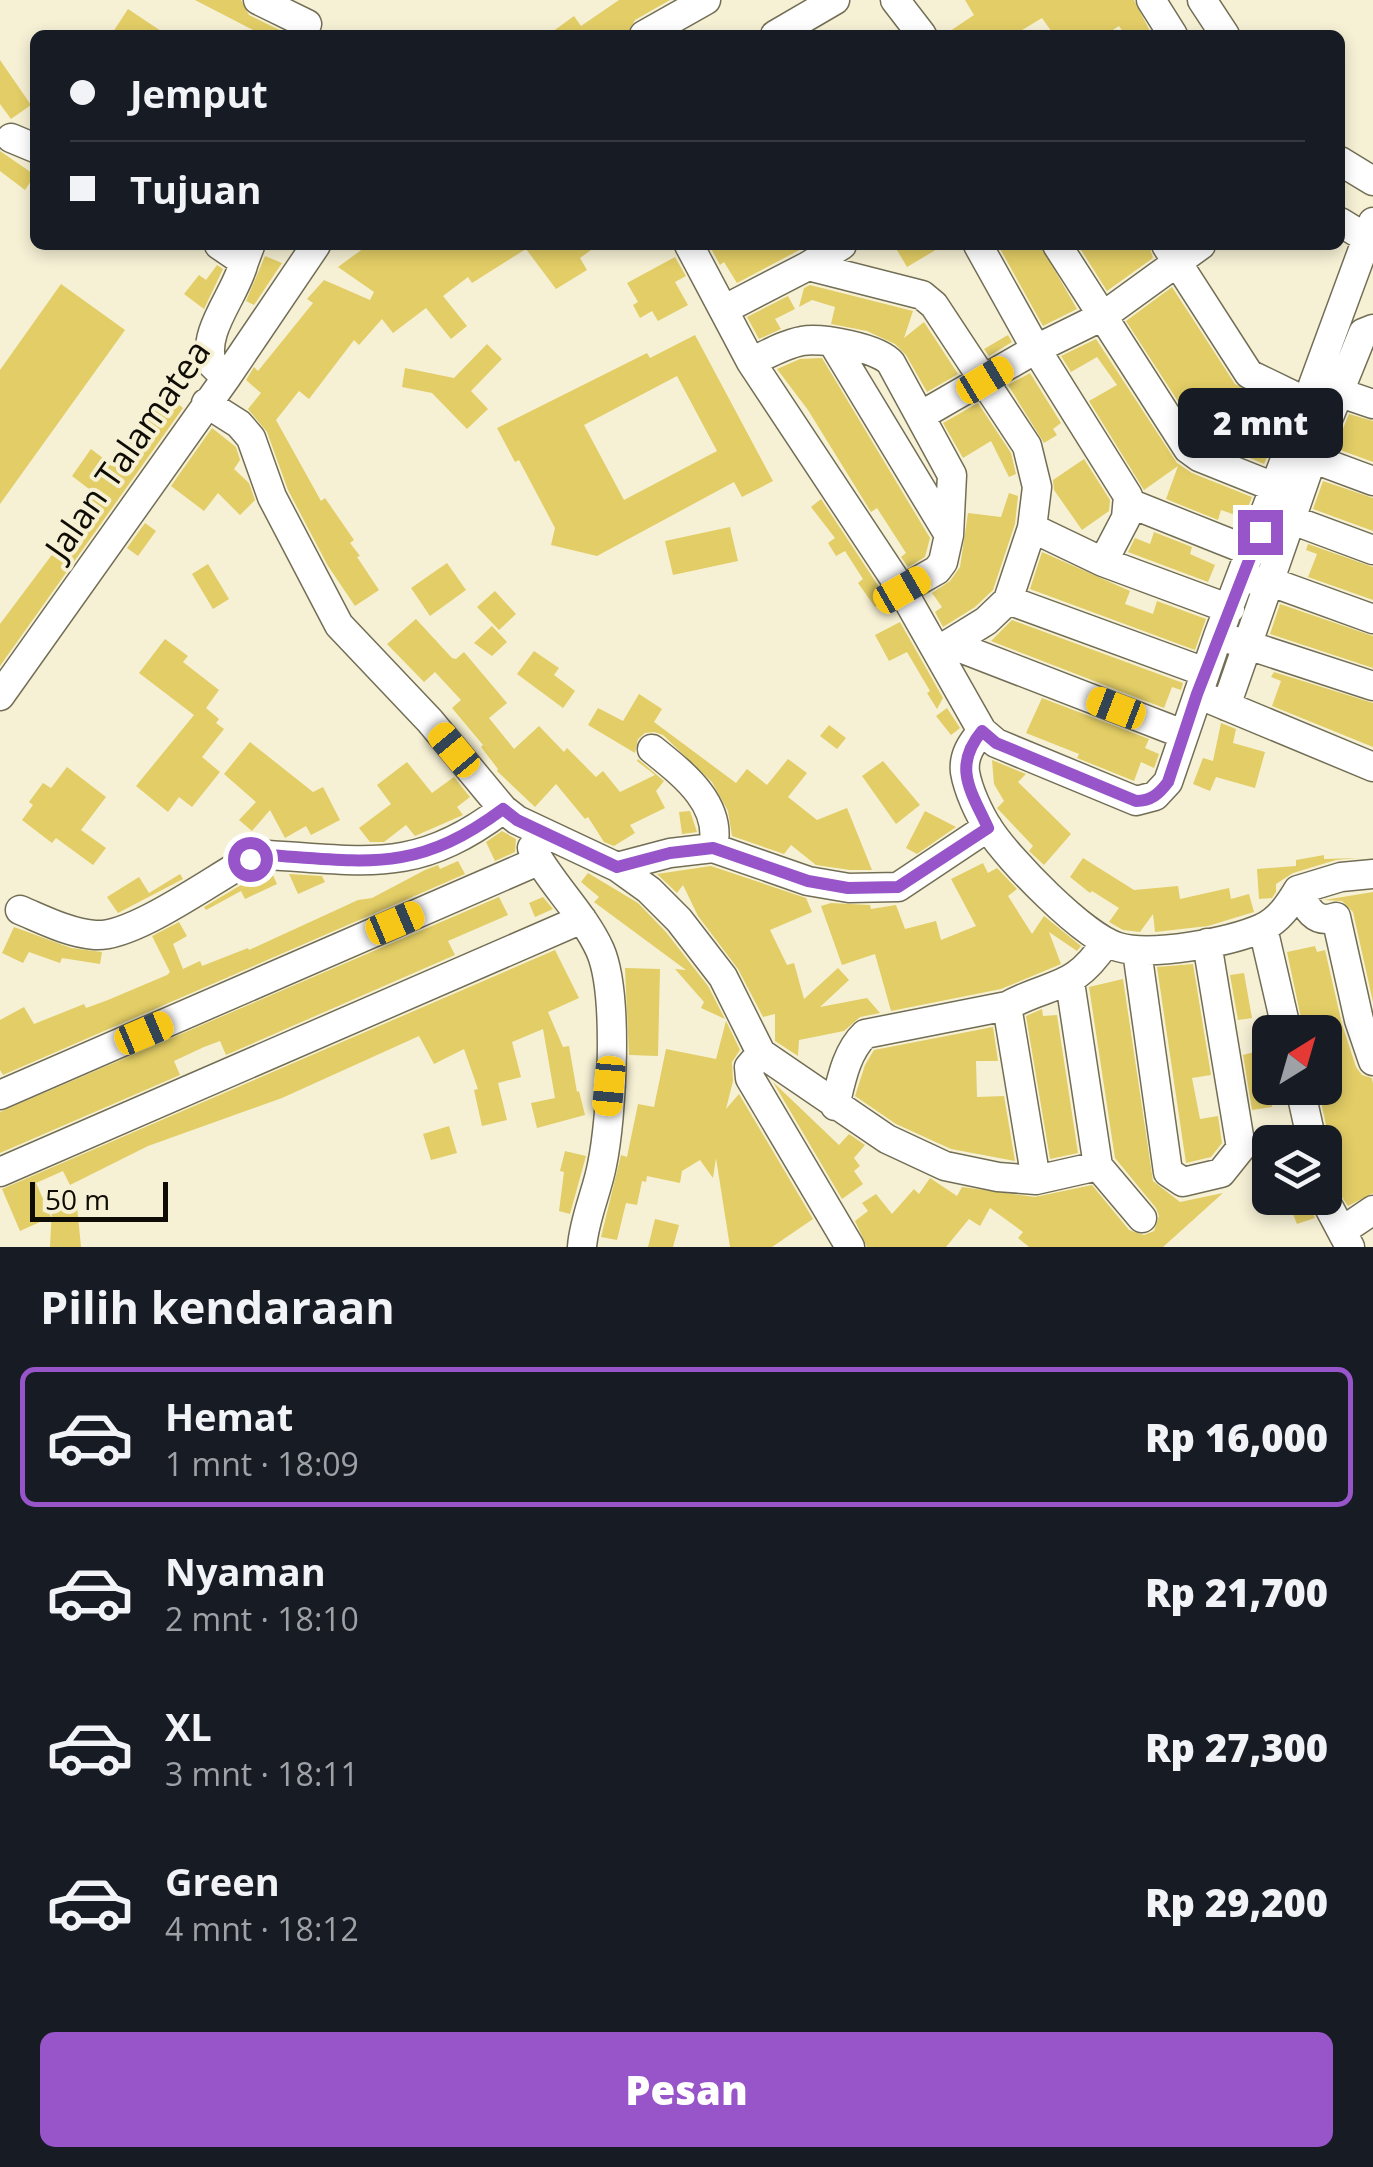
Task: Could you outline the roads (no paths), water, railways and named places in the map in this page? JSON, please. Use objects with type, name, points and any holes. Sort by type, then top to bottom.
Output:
[{"type":"street","points":[[258,0],[309,20]]},
{"type":"street","points":[[653,30],[706,0]]},
{"type":"street","points":[[784,30],[835,0]]},
{"type":"street","points":[[895,0],[918,30]]},
{"type":"street","points":[[1151,0],[1170,30]]},
{"type":"street","points":[[1202,0],[1222,30]]},
{"type":"street","points":[[1345,163],[1373,181]]},
{"type":"street","points":[[692,250],[751,362],[902,590],[945,647],[982,731],[996,743],[1136,801],[1156,796],[1168,782],[1240,579],[1300,454],[1370,230],[1345,223]]},
{"type":"street","name":"Jalan Talamatea","points":[[0,696],[226,378],[311,250]]},
{"type":"street","points":[[725,309],[834,250]]},
{"type":"street","points":[[981,250],[1036,350],[1126,490],[1126,518],[1104,562]]},
{"type":"street","points":[[1060,250],[1188,449],[1277,506],[1373,550]]},
{"type":"street","points":[[226,378],[212,364],[209,343],[248,254]]},
{"type":"street","points":[[920,416],[1103,316],[1171,254],[1249,374],[1373,404]]},
{"type":"street","points":[[808,266],[922,295],[934,305],[1027,446],[1037,487],[1032,528],[1008,600],[986,621],[945,647]]},
{"type":"street","points":[[1321,393],[1370,324]]},
{"type":"street","points":[[751,362],[806,340],[869,348],[886,356],[952,475],[949,535],[940,566],[902,590]]},
{"type":"street","points":[[834,345],[949,535]]},
{"type":"street","points":[[206,403],[239,424],[251,438],[272,497],[339,625],[430,721],[510,814],[601,952],[612,1008],[602,1163],[582,1247]]},
{"type":"street","points":[[1300,454],[1373,481]]},
{"type":"street","points":[[1129,503],[1252,552]]},
{"type":"street","points":[[1226,706],[1271,582],[1277,506]]},
{"type":"street","points":[[1032,528],[1104,562],[1230,609]]},
{"type":"street","points":[[1240,579],[1271,582],[1373,619]]},
{"type":"street","points":[[1008,600],[1201,683],[1226,706],[1373,766]]},
{"type":"street","points":[[1218,636],[1373,686]]},
{"type":"street","points":[[945,647],[1183,734]]},
{"type":"street","points":[[982,731],[970,745],[965,772],[988,828],[1038,886],[1106,942],[1138,951],[1207,943],[1263,928],[1285,911],[1298,890],[1341,877],[1373,874]]},
{"type":"street","points":[[652,749],[680,772],[712,812],[718,828],[713,848]]},
{"type":"street","points":[[510,814],[617,867],[649,890],[712,962],[738,1003],[761,1053],[887,1138],[946,1166],[1036,1180],[1098,1166]]},
{"type":"street","points":[[20,910],[62,928],[94,935],[114,934],[147,920],[250,859],[268,855],[386,862],[438,848],[510,814]]},
{"type":"street","points":[[617,867],[670,853],[713,848],[808,881],[848,888],[898,887],[988,828]]},
{"type":"street","points":[[0,1096],[538,861]]},
{"type":"street","points":[[1298,890],[1312,914],[1324,920],[1336,918],[1373,1061]]},
{"type":"street","points":[[0,1172],[582,919]]},
{"type":"street","points":[[1263,928],[1283,1015]]},
{"type":"street","points":[[836,1106],[844,1070],[865,1034],[1007,1006],[1070,982],[1106,942]]},
{"type":"street","points":[[1138,951],[1168,1172],[1183,1182],[1221,1173],[1241,1148],[1207,943]]},
{"type":"street","points":[[1070,982],[1098,1166],[1142,1218]]},
{"type":"street","points":[[1007,1006],[1036,1180]]},
{"type":"street","points":[[761,1053],[749,1067],[750,1078],[850,1247]]},
{"type":"street","points":[[1331,1215],[1341,1240],[1373,1210]]}]
